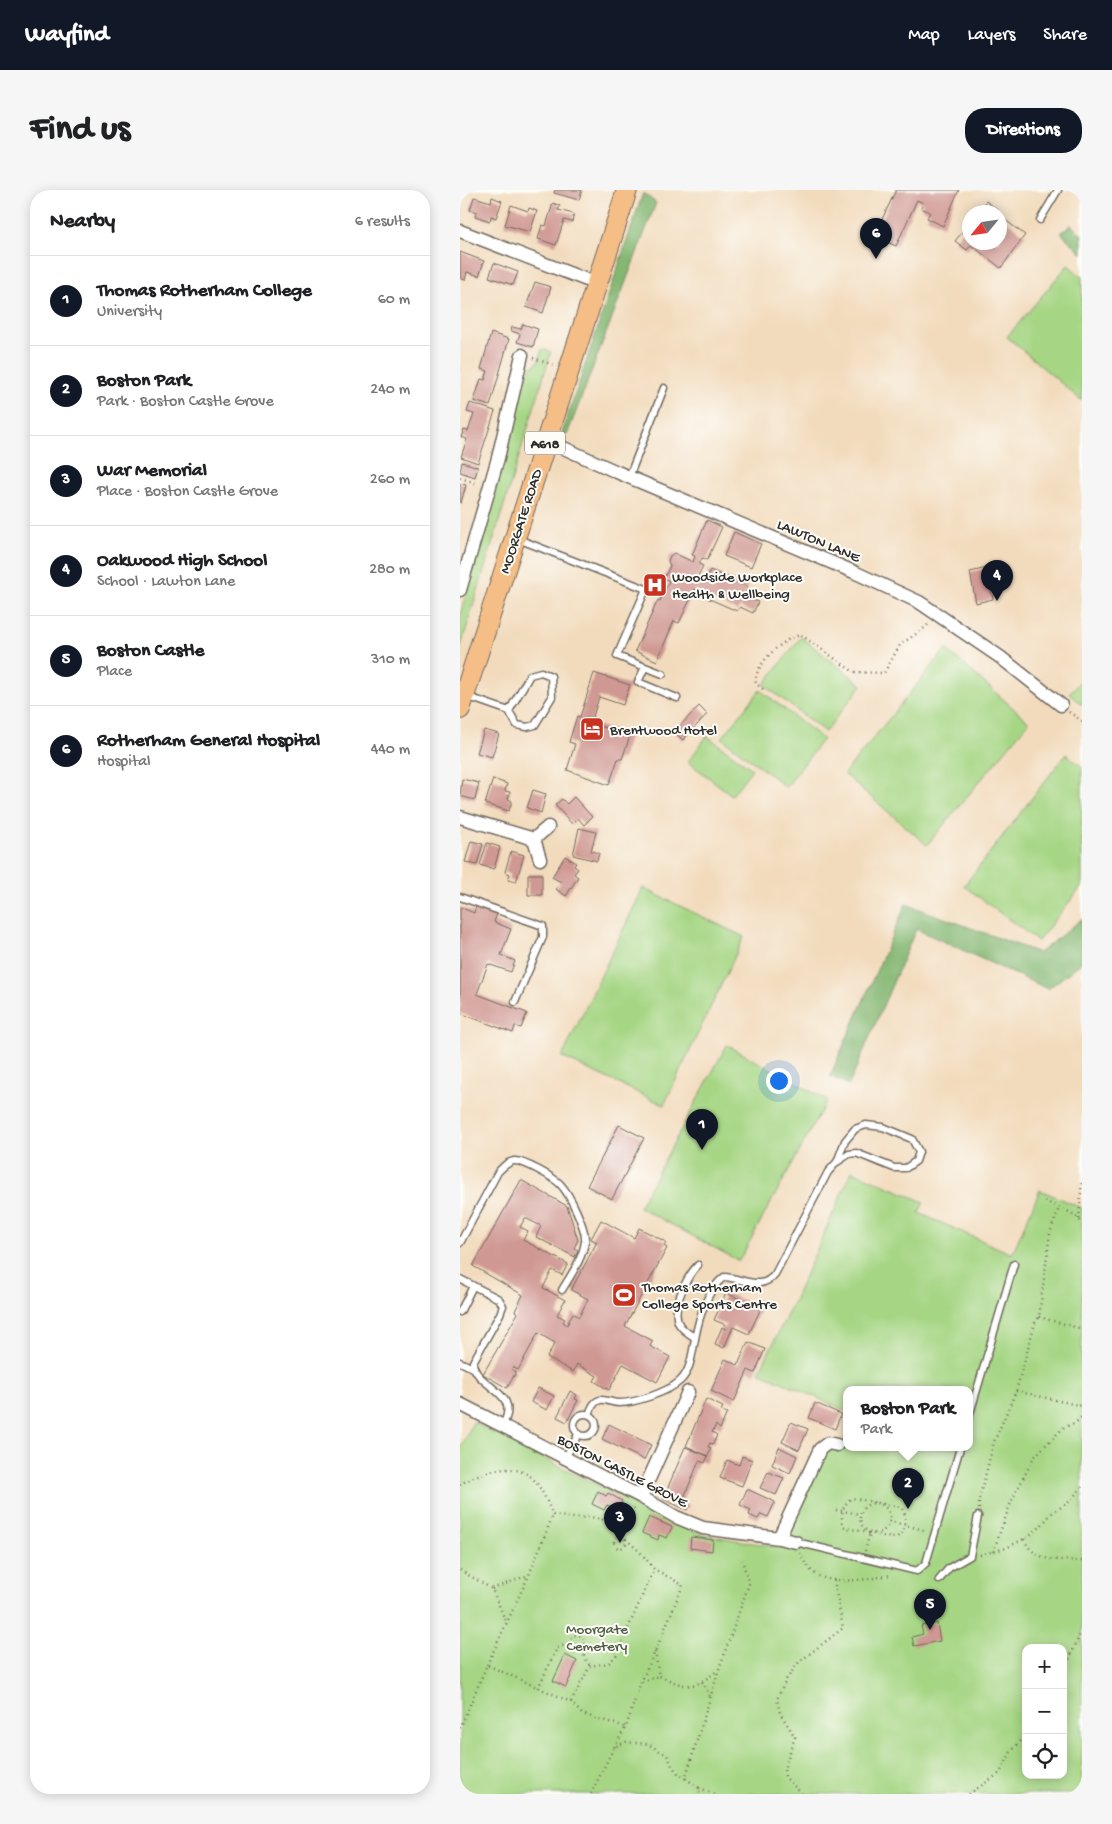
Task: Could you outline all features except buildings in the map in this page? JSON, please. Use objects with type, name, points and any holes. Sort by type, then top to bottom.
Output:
[{"type":"main road","name":"MOORGATE ROAD","points":[[462,700],[627,190]]},
{"type":"street","points":[[460,231],[597,284]]},
{"type":"street","points":[[460,590],[490,487],[522,354]]},
{"type":"street","name":"LAWTON LANE","points":[[546,440],[629,478],[854,572],[918,602],[1000,657],[1061,705]]},
{"type":"street","points":[[460,817],[534,839]]},
{"type":"street","points":[[534,839],[548,827]]},
{"type":"street","points":[[534,839],[540,859]]},
{"type":"street","points":[[640,1497],[688,1392]]},
{"type":"street","name":"BOSTON CASTLE GROVE","points":[[460,1404],[676,1517],[703,1528],[796,1542]]},
{"type":"street","points":[[779,1538],[820,1449],[828,1443],[837,1445]]},
{"type":"lane","points":[[1040,220],[1058,190]]},
{"type":"lane","points":[[629,478],[664,388]]},
{"type":"lane","points":[[515,538],[646,589],[617,656],[663,674]]},
{"type":"lane","points":[[645,667],[638,682],[677,698]]},
{"type":"lane","points":[[462,700],[509,711],[517,725],[526,728],[535,725],[552,697],[551,676],[541,672],[530,675],[509,711]]},
{"type":"lane","points":[[460,896],[543,926],[543,937],[515,1002]]},
{"type":"lane","points":[[588,1415],[594,1404],[598,1401],[620,1403],[638,1400],[672,1388],[686,1373],[698,1323],[716,1283],[724,1277],[734,1277],[756,1283],[769,1281],[775,1274],[828,1172],[837,1162],[848,1154],[856,1153],[894,1168],[906,1168],[916,1161],[919,1152],[912,1139],[883,1127],[866,1125],[855,1129],[845,1141],[837,1162]]},
{"type":"lane","points":[[460,1243],[498,1172],[506,1164],[513,1161],[523,1162],[560,1184],[571,1201],[580,1221],[585,1239],[582,1253],[562,1290]]},
{"type":"lane","points":[[973,1403],[1014,1264]]},
{"type":"lane","points":[[695,1338],[684,1330],[679,1324],[677,1317],[678,1305],[684,1286],[698,1265]]},
{"type":"lane","points":[[460,1279],[499,1299],[502,1306],[500,1314],[473,1362],[473,1368],[478,1376],[501,1394],[508,1410],[508,1417],[502,1426]]},
{"type":"lane","points":[[460,1312],[473,1286]]},
{"type":"lane","points":[[460,1362],[473,1368]]},
{"type":"lane","points":[[581,1414],[588,1415],[592,1416],[596,1423],[595,1430],[586,1437],[578,1435],[574,1429],[574,1422],[581,1414]]},
{"type":"lane","points":[[565,1458],[578,1435]]},
{"type":"lane","points":[[796,1542],[917,1571],[926,1563],[959,1451]]},
{"type":"lane","points":[[939,1580],[949,1568],[970,1556],[978,1516]]},
{"type":"path","points":[[522,354],[569,370]]},
{"type":"path","points":[[460,478],[490,487]]},
{"type":"path","points":[[762,689],[756,684],[754,679],[759,668],[779,645],[795,635],[801,634],[854,672],[884,673],[900,645],[926,627],[936,614]]},
{"type":"path","points":[[1079,1219],[1082,1181]]},
{"type":"path","points":[[1045,1201],[1072,1213],[1082,1223]]},
{"type":"path","points":[[978,1516],[979,1500],[994,1442],[1016,1390],[1035,1323],[1039,1317],[1050,1233],[1058,1208]]},
{"type":"path","points":[[1039,1317],[1082,1328]]},
{"type":"path","points":[[1016,1390],[1082,1406]]},
{"type":"path","points":[[993,1552],[1011,1502],[1034,1457],[1064,1427],[1075,1423],[1082,1417]]},
{"type":"path","points":[[460,1485],[472,1476],[491,1470],[515,1471],[530,1476],[541,1490],[553,1515],[529,1576],[460,1728]]},
{"type":"path","points":[[970,1556],[1006,1548],[1024,1539],[1038,1529],[1053,1512],[1068,1503],[1082,1487]]},
{"type":"path","points":[[626,1539],[626,1545],[623,1548],[616,1548],[613,1545],[613,1540],[621,1536],[640,1497]]},
{"type":"path","points":[[852,1498],[877,1503],[900,1507],[904,1510],[905,1525],[900,1535],[894,1538],[844,1526],[842,1516],[845,1504],[852,1498]]},
{"type":"path","points":[[877,1503],[884,1506],[887,1510],[889,1521],[881,1532],[870,1533],[863,1528],[860,1514],[867,1505],[877,1503]]},
{"type":"path","points":[[836,1510],[860,1514]]},
{"type":"path","points":[[553,1515],[602,1519],[642,1554],[654,1569],[683,1585],[641,1682],[626,1727],[591,1794]]},
{"type":"path","points":[[889,1521],[936,1534]]},
{"type":"path","points":[[864,1557],[870,1533]]},
{"type":"path","points":[[1024,1539],[1028,1549],[1037,1555],[1054,1560],[1082,1561]]},
{"type":"path","points":[[796,1542],[801,1555],[814,1573],[824,1578],[834,1580],[870,1580],[914,1570]]},
{"type":"path","points":[[685,1779],[719,1669],[749,1584],[742,1560]]},
{"type":"path","points":[[590,1666],[609,1663],[616,1656],[654,1569]]},
{"type":"path","points":[[460,1570],[492,1589],[507,1624]]},
{"type":"path","points":[[492,1589],[529,1576]]},
{"type":"path","points":[[802,1794],[785,1776],[784,1769],[795,1737],[780,1713],[777,1699],[786,1680],[799,1662],[842,1628],[834,1580]]},
{"type":"path","points":[[1067,1664],[1082,1630]]},
{"type":"path","points":[[568,1644],[570,1638],[579,1635],[583,1637],[586,1644],[581,1651]]},
{"type":"path","points":[[568,1644],[572,1650],[581,1651]]},
{"type":"path","points":[[538,1688],[557,1648],[568,1644]]},
{"type":"path","points":[[581,1651],[590,1666]]},
{"type":"path","points":[[655,1652],[659,1676]]},
{"type":"path","points":[[487,1665],[571,1702],[582,1714],[602,1722],[626,1727]]},
{"type":"path","points":[[571,1702],[590,1666]]},
{"type":"path","points":[[641,1682],[659,1676],[686,1686],[702,1682],[719,1669]]},
{"type":"path","points":[[702,1682],[711,1698]]},
{"type":"path","points":[[969,1794],[1000,1773],[1011,1752],[1022,1740]]},
{"type":"path","points":[[614,1747],[626,1742],[648,1744],[667,1755],[672,1766],[685,1779],[699,1788],[715,1794]]},
{"type":"path","points":[[699,1788],[700,1794]]},
{"type":"green space","points":[[643,193],[656,203],[567,435],[562,433]]},
{"type":"green space","points":[[1071,225],[1082,235],[1082,254],[1061,233]]},
{"type":"green space","points":[[1068,265],[1082,277],[1082,401],[1007,337]]},
{"type":"green space","points":[[542,349],[551,352],[460,649],[460,615],[509,443],[522,380],[527,371],[538,362]]},
{"type":"green space","points":[[801,637],[862,685],[825,732],[764,685]]},
{"type":"green space","points":[[946,649],[1029,722],[927,845],[844,774]]},
{"type":"green space","points":[[1082,679],[1082,705],[1069,694]]},
{"type":"green space","points":[[760,690],[823,739],[786,787],[722,738]]},
{"type":"green space","points":[[707,736],[752,769],[732,795],[688,762]]},
{"type":"green space","points":[[1066,754],[1082,767],[1082,886],[1038,941],[964,886]]},
{"type":"green space","points":[[643,888],[744,937],[664,1105],[562,1057]]},
{"type":"green space","points":[[906,904],[1039,953],[1082,919],[1082,962],[1048,989],[916,929],[849,1085],[830,1076]]},
{"type":"green space","points":[[727,1045],[827,1100],[739,1261],[639,1207]]},
{"type":"green space","name":"Moorgate Cemetery","points":[[852,1171],[924,1202],[919,1213],[1012,1254],[1040,1190],[1082,1208],[1082,1794],[460,1794],[460,1450],[473,1422],[583,1478],[701,1534],[776,1547],[794,1546],[787,1532],[822,1451],[829,1447],[840,1449],[843,1443],[843,1451],[973,1451],[973,1386],[843,1386],[843,1409],[759,1372],[793,1303]]},
{"type":"place","name":"Rotherham General Hospital","points":[[876,259]]},
{"type":"place","name":"Woodside Workplace Health & Wellbeing","points":[[655,585]]},
{"type":"place","name":"Oakwood High School","points":[[997,601]]},
{"type":"place","name":"Brentwood Hotel","points":[[592,729]]},
{"type":"place","name":"Thomas Rotherham College","points":[[702,1150]]},
{"type":"place","name":"Thomas Rotherham College Sports Centre","points":[[624,1295]]},
{"type":"place","name":"Boston Park","points":[[908,1509]]},
{"type":"place","name":"War Memorial","points":[[620,1543]]},
{"type":"place","name":"Boston Castle","points":[[930,1630]]}]
